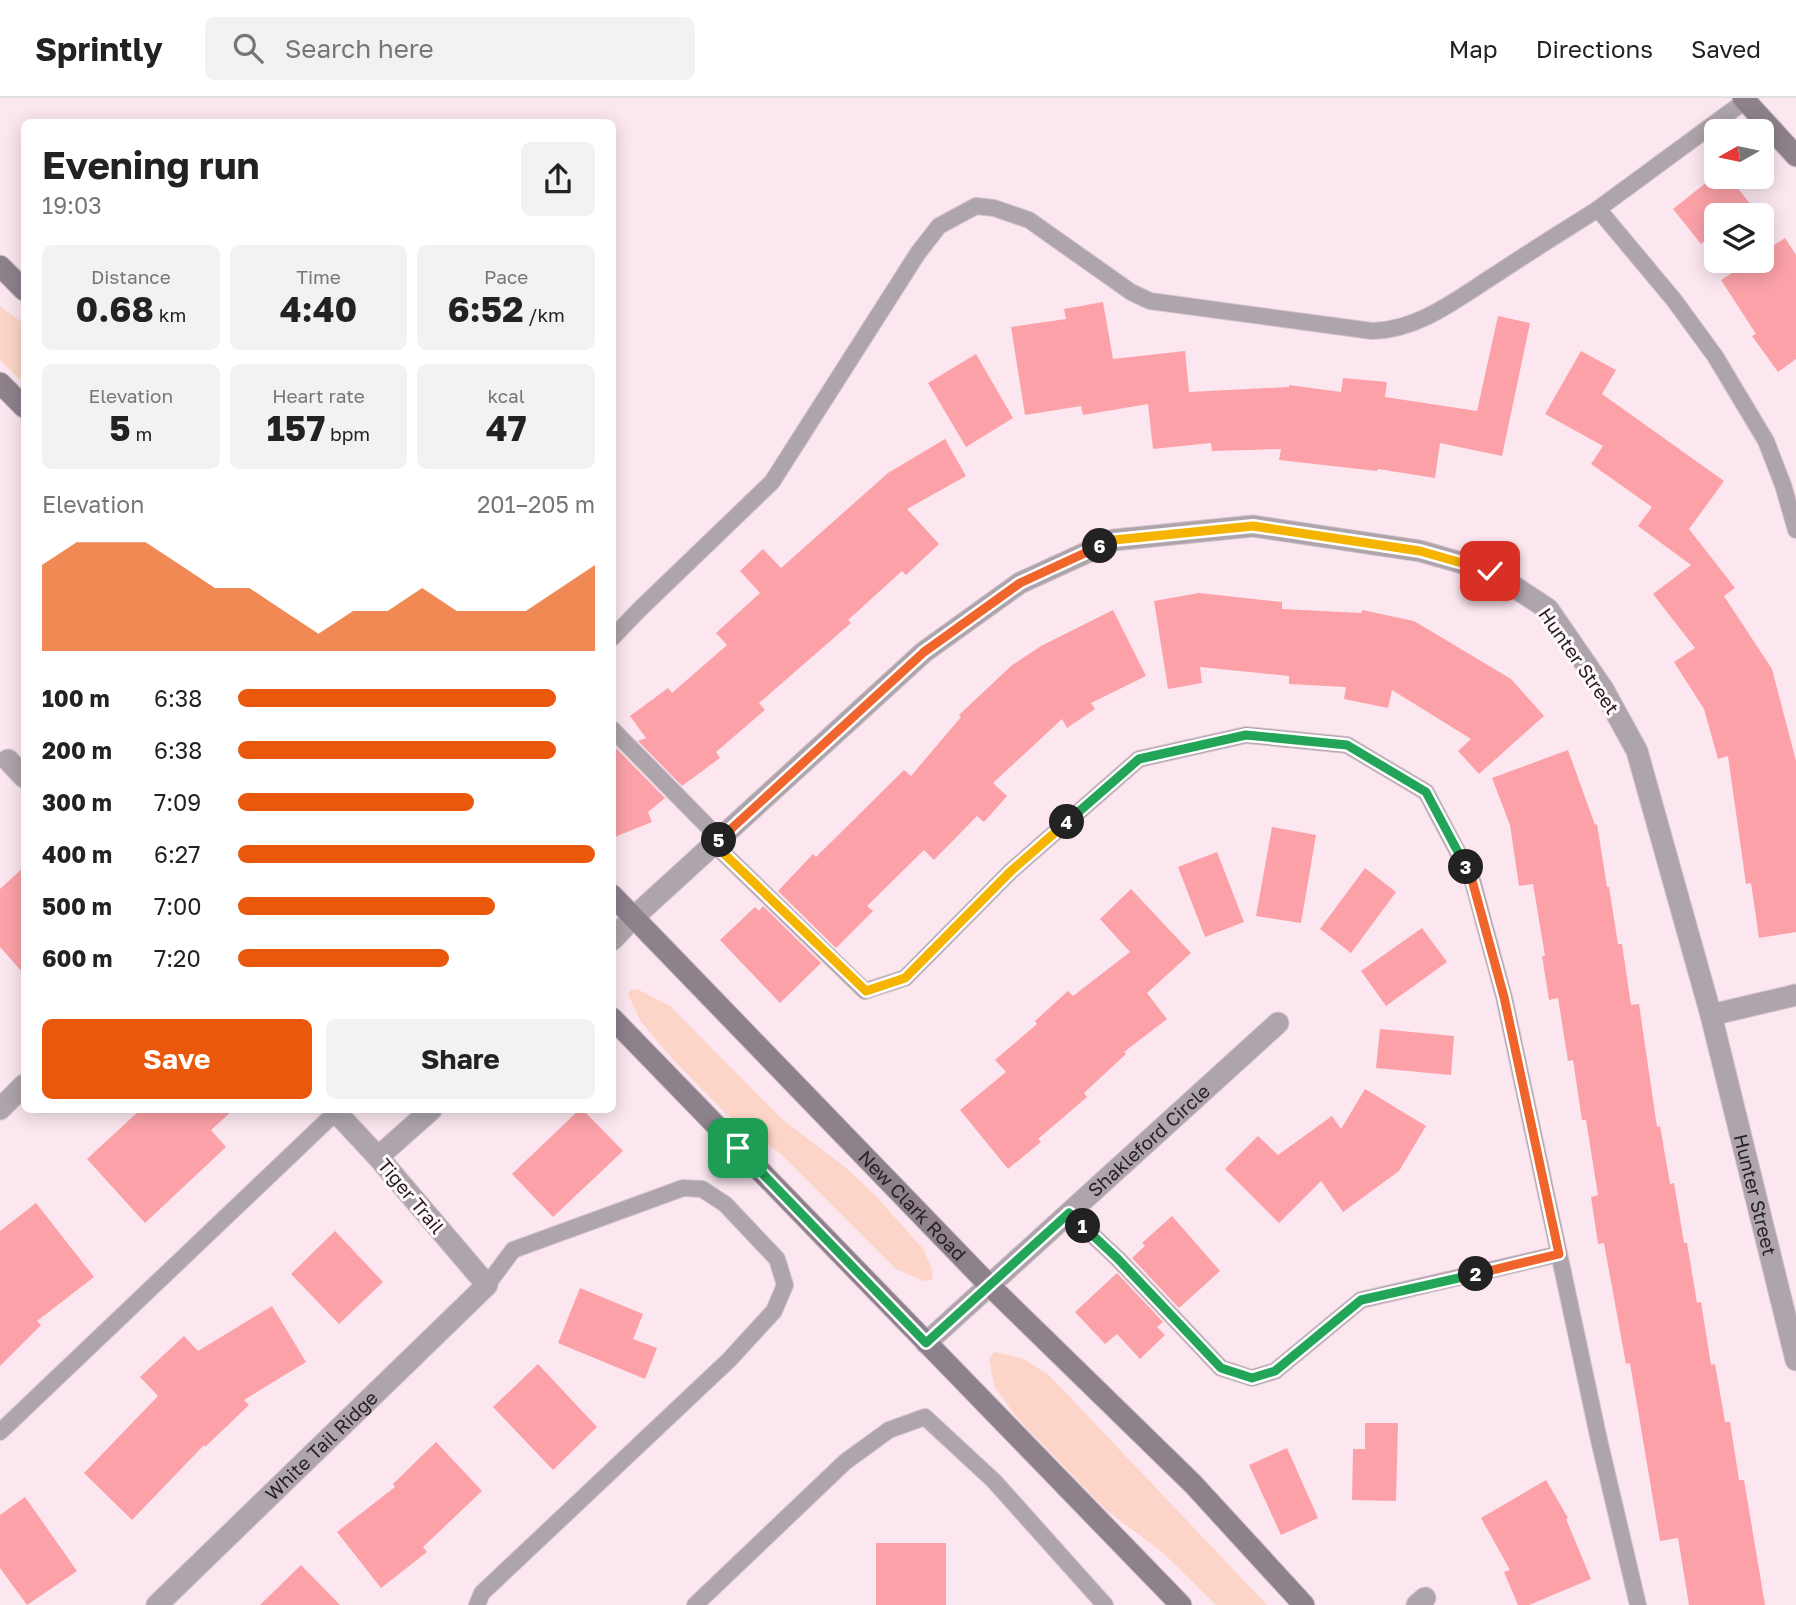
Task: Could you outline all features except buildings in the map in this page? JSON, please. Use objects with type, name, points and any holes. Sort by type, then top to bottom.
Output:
[{"type":"main road","points":[[1744,99],[1796,156]]},
{"type":"main road","points":[[0,267],[21,287]]},
{"type":"main road","points":[[0,383],[21,404]]},
{"type":"main road","name":"New Clark Road","points":[[616,899],[989,1285],[1193,1484],[1304,1605]]},
{"type":"main road","points":[[616,1022],[1181,1605]]},
{"type":"street","name":"Hunter Street","points":[[616,936],[924,652],[1020,583],[1114,540],[1253,526],[1420,551],[1490,571],[1548,610],[1603,689],[1637,751],[1711,1015],[1796,1360]]},
{"type":"street","points":[[1711,1015],[1796,995]]},
{"type":"street","name":"Shakleford Circle","points":[[926,1343],[1278,1023]]},
{"type":"street","points":[[0,1108],[21,1088]]},
{"type":"street","name":"Tiger Trail","points":[[337,1113],[487,1285]]},
{"type":"street","points":[[378,1157],[428,1113]]},
{"type":"street","name":"White Tail Ridge","points":[[157,1605],[487,1285]]},
{"type":"lane","points":[[616,634],[772,482],[918,253],[939,226],[976,206],[994,208],[1029,220],[1132,292],[1150,301],[1372,331],[1392,330],[1417,322],[1451,303],[1598,208],[1744,99]]},
{"type":"lane","points":[[1598,208],[1674,300],[1715,356],[1766,441],[1796,530]]},
{"type":"lane","points":[[616,733],[717,841],[866,991],[905,978],[1011,871],[1139,759],[1246,735],[1347,745],[1426,792],[1472,880],[1504,997],[1637,1605]]},
{"type":"lane","points":[[0,1432],[333,1113]]},
{"type":"lane","points":[[477,1605],[482,1592],[729,1360],[774,1311],[785,1285],[777,1259],[725,1204],[702,1189],[684,1188],[513,1250],[487,1285]]},
{"type":"lane","points":[[1069,1213],[1118,1259],[1221,1368],[1252,1378],[1275,1371],[1361,1300],[1559,1254]]},
{"type":"lane","points":[[695,1605],[845,1462],[889,1430],[925,1418],[994,1481],[1105,1605]]},
{"type":"shaded area","points":[[0,306],[21,322],[21,381],[0,360]]},
{"type":"shaded area","points":[[637,989],[670,1006],[782,1119],[845,1167],[876,1196],[924,1250],[933,1272],[932,1280],[923,1281],[896,1269],[781,1154],[726,1114],[665,1051],[640,1020],[628,994]]},
{"type":"shaded area","points":[[994,1352],[1022,1358],[1049,1375],[1267,1605],[1216,1605],[1162,1552],[1106,1510],[1017,1418],[994,1386],[989,1358]]},
{"type":"route","points":[[738,1148],[926,1343],[1069,1213],[1118,1259],[1221,1368],[1252,1378],[1275,1371],[1361,1300],[1559,1254],[1504,997],[1472,880],[1426,792],[1347,745],[1246,735],[1139,759],[1011,871],[905,978],[866,991],[714,844],[924,652],[1020,583],[1114,540],[1253,526],[1420,551],[1490,571]]}]
